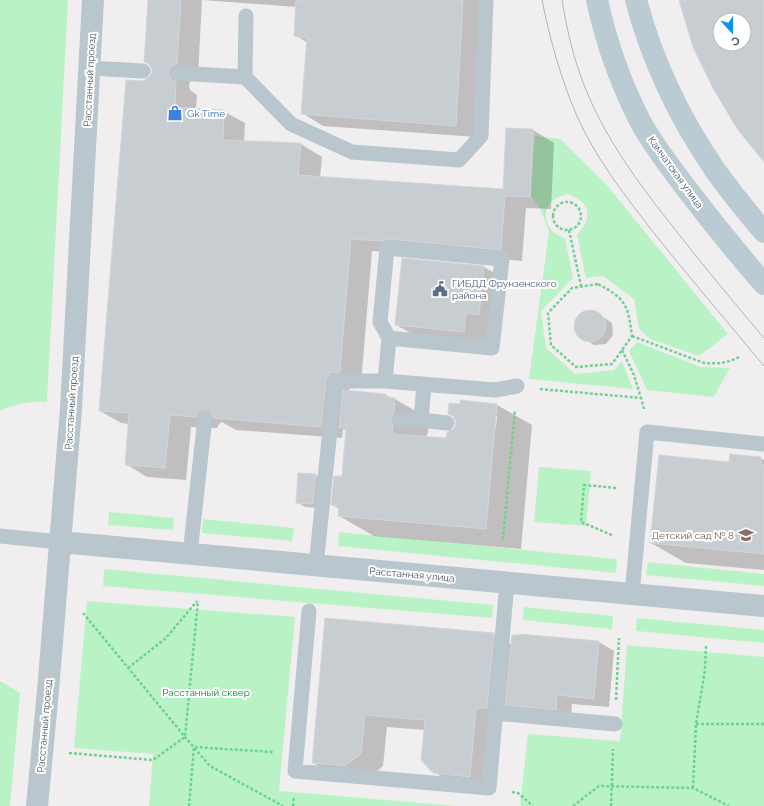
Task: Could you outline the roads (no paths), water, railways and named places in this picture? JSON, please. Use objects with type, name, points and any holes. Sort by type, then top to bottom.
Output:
[{"type":"main road","name":"Камчатская улица","points":[[597,0],[620,76],[642,124],[663,158],[718,229],[764,284]]},
{"type":"main road","points":[[636,0],[651,49],[674,100],[715,169],[764,232]]},
{"type":"street","name":"Расстанный проезд","points":[[37,806],[71,409],[93,0]]},
{"type":"street","name":"Расстанная улица","points":[[60,542],[764,606]]},
{"type":"lane","points":[[177,73],[245,77],[291,124],[352,152],[459,160],[481,136],[486,0]]},
{"type":"lane","points":[[245,77],[246,16]]},
{"type":"lane","points":[[90,68],[143,71]]},
{"type":"lane","points":[[386,381],[390,338],[380,322],[387,248],[502,258],[492,348],[390,338]]},
{"type":"lane","points":[[316,566],[335,381],[386,381],[495,390],[517,386]]},
{"type":"lane","points":[[421,420],[424,384]]},
{"type":"lane","points":[[190,554],[206,418]]},
{"type":"lane","points":[[399,420],[421,420],[447,423]]},
{"type":"lane","points":[[632,594],[647,432],[764,444]]},
{"type":"lane","points":[[0,536],[60,542]]},
{"type":"lane","points":[[309,611],[295,771],[489,788],[507,583]]},
{"type":"lane","points":[[495,713],[615,724]]},
{"type":"tram line","points":[[542,0],[552,45],[561,74],[577,116],[592,146],[620,188],[650,228],[764,366]]},
{"type":"tram line","points":[[562,0],[569,36],[579,71],[606,132],[656,205],[704,267],[764,338]]},
{"type":"place","name":"Gk Time","points":[[175,113]]},
{"type":"place","name":"ГИБДД Фрунзенского района","points":[[440,289]]},
{"type":"place","name":"Детский сад № 8","points":[[746,535]]},
{"type":"park label","name":"Расстанный сквер","points":[[206,692]]}]
